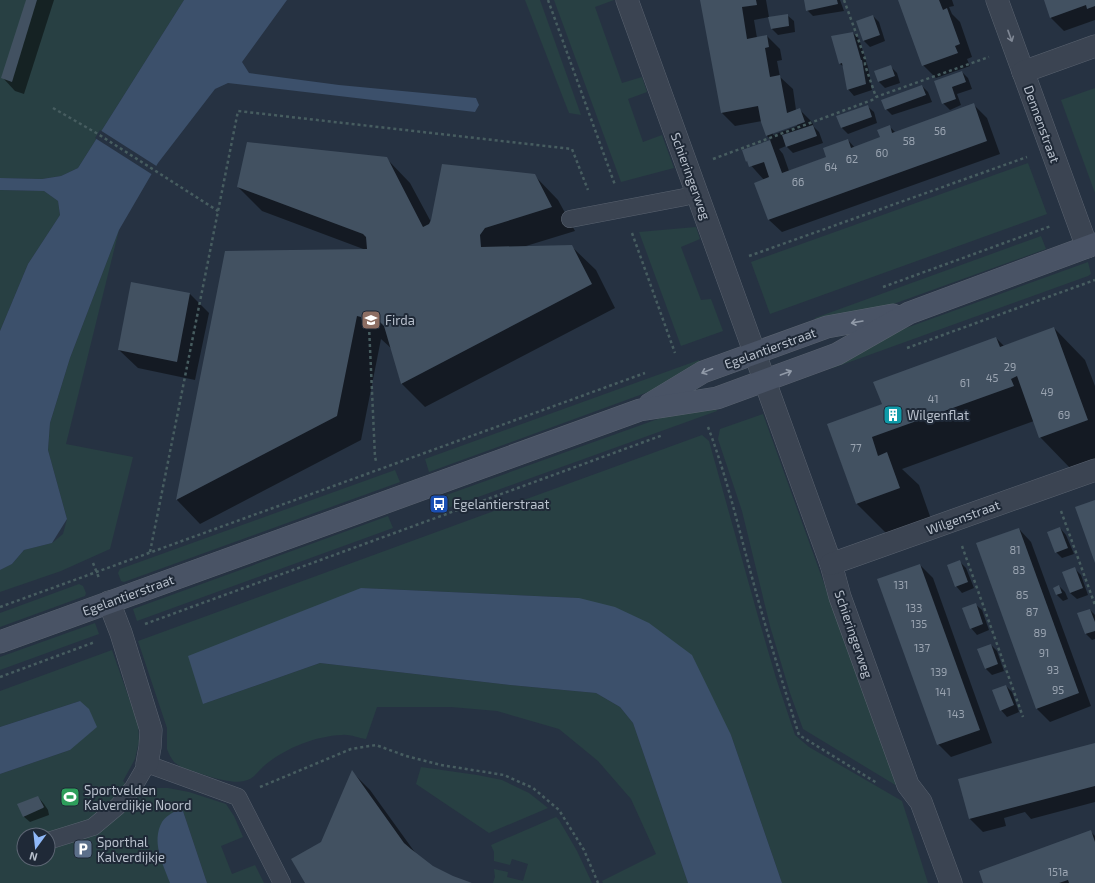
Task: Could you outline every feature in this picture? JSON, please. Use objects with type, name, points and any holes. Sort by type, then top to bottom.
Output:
[{"type":"main road","name":"Egelantierstraat","points":[[0,642],[640,410],[717,398],[837,354],[909,313],[1091,246]]},
{"type":"main road","name":"Egelantierstraat","points":[[640,410],[703,372],[827,327],[909,313]]},
{"type":"street","name":"Schieringerweg","points":[[627,0],[832,564],[840,597],[908,785],[921,802],[951,883]]},
{"type":"street","name":"Dennenstraat","points":[[996,0],[1076,217],[1091,246]]},
{"type":"street","points":[[1023,72],[1095,46]]},
{"type":"street","name":"Wilgenstraat","points":[[832,564],[1095,470]]},
{"type":"street","points":[[109,602],[121,633],[151,730],[147,764]]},
{"type":"lane","points":[[570,219],[685,197],[697,192]]},
{"type":"lane","points":[[56,839],[93,827],[118,806],[133,788],[147,764],[238,797],[282,883]]},
{"type":"path","points":[[548,0],[675,353]]},
{"type":"path","points":[[844,0],[876,97]]},
{"type":"path","points":[[712,159],[872,100],[876,97],[990,57]]},
{"type":"path","points":[[53,108],[98,134],[218,211]]},
{"type":"path","points":[[150,553],[238,111],[572,149],[598,214]]},
{"type":"path","points":[[724,265],[1051,148]]},
{"type":"path","points":[[876,290],[1076,217]]},
{"type":"path","points":[[900,350],[1095,280]]},
{"type":"path","points":[[369,326],[374,457],[376,461]]},
{"type":"path","points":[[0,607],[651,371]]},
{"type":"path","points":[[707,425],[735,510],[772,648],[799,735],[879,784]]},
{"type":"path","points":[[0,677],[668,433]]},
{"type":"path","points":[[1052,485],[1095,605]]},
{"type":"path","points":[[953,522],[1023,717]]},
{"type":"path","points":[[93,563],[97,572]]},
{"type":"path","points":[[238,797],[351,749],[376,745],[406,756],[441,765],[504,775],[533,788],[559,810],[584,850],[598,883]]},
{"type":"green space","points":[[0,0],[184,0],[78,168],[61,176],[42,179],[0,178]]},
{"type":"green space","points":[[525,0],[540,0],[581,115],[569,113]]},
{"type":"green space","points":[[554,0],[614,0],[595,7],[622,83],[642,77],[647,92],[628,99],[643,142],[662,135],[674,168],[621,182]]},
{"type":"green space","points":[[1095,88],[1095,193],[1061,100]]},
{"type":"green space","points":[[1028,163],[1047,214],[770,314],[751,262]]},
{"type":"green space","points":[[0,190],[44,191],[58,201],[60,215],[28,264],[0,331]]},
{"type":"green space","points":[[696,227],[700,239],[681,247],[701,300],[711,299],[723,331],[681,346],[639,232]]},
{"type":"green space","points":[[119,230],[66,444],[133,457],[110,549],[61,571],[0,592],[0,570],[12,564],[24,550],[52,543],[63,534],[67,519],[48,450],[50,423],[70,358]]},
{"type":"green space","points":[[1041,236],[1046,249],[874,311],[817,323],[815,318]]},
{"type":"green space","points":[[1088,262],[1091,274],[1088,276],[833,368],[831,364],[884,336]]},
{"type":"green space","points":[[699,360],[701,365],[659,388],[429,472],[425,459]]},
{"type":"green space","points":[[715,406],[717,411],[442,510],[438,498],[669,415]]},
{"type":"green space","points":[[763,414],[897,786],[803,729],[790,693],[770,626],[742,511],[718,439],[720,429]]},
{"type":"green space","points":[[702,435],[709,441],[759,620],[795,735],[809,747],[902,801],[928,883],[782,883],[731,735],[579,598],[361,588],[203,704],[320,663],[510,685],[596,693],[620,707],[633,723],[688,883],[603,883],[602,881],[656,854],[631,799],[598,761],[559,729],[497,711],[451,707],[377,707],[366,739],[345,735],[311,740],[282,753],[265,765],[253,777],[238,782],[221,780],[181,767],[174,762],[170,756],[167,749],[167,728],[138,641]]},
{"type":"green space","points":[[395,470],[400,482],[124,582],[121,581],[118,573],[120,569]]},
{"type":"green space","points":[[388,516],[393,528],[137,621],[133,609]]},
{"type":"green space","points":[[79,584],[83,586],[86,593],[85,596],[0,627],[0,613]]},
{"type":"green space","points":[[95,623],[99,634],[0,670],[0,657]]},
{"type":"green space","points":[[112,650],[138,724],[139,741],[135,759],[123,781],[141,799],[143,795],[155,788],[168,788],[189,792],[226,804],[234,816],[243,837],[221,846],[232,874],[255,865],[264,883],[207,883],[183,811],[158,850],[170,883],[0,883],[0,774],[70,750],[80,701],[0,727],[0,691]]},
{"type":"green space","points":[[421,767],[502,780],[529,793],[548,808],[489,833],[416,784]]},
{"type":"green space","points":[[556,817],[577,851],[592,883],[493,883],[495,877],[494,869],[508,872],[507,877],[523,881],[528,864],[512,859],[510,865],[494,861],[494,852],[491,845]]},
{"type":"water","points":[[184,0],[287,0],[242,62],[249,73],[339,85],[476,98],[479,105],[475,112],[228,83],[215,89],[158,163],[119,230],[70,358],[50,423],[48,450],[67,519],[52,543],[24,550],[12,564],[0,570],[0,331],[28,264],[60,215],[58,201],[44,191],[0,190],[0,178],[42,179],[61,176],[78,168]]},
{"type":"water","points":[[361,588],[579,598],[615,607],[649,623],[692,655],[731,735],[782,883],[688,883],[633,723],[620,707],[596,693],[510,685],[320,663],[203,704],[188,656]]},
{"type":"water","points":[[80,701],[89,709],[97,727],[70,750],[0,774],[0,727]]},
{"type":"water","points":[[177,810],[183,811],[207,883],[170,883],[161,861],[158,837],[162,822]]},
{"type":"pier","points":[[100,130],[158,167],[153,175],[95,138]]},
{"type":"building","points":[[26,0],[37,0],[12,82],[1,78]]},
{"type":"building","points":[[700,0],[756,0],[757,5],[742,7],[747,39],[767,35],[769,47],[765,48],[770,77],[780,75],[787,113],[800,108],[805,122],[766,136],[761,122],[758,106],[721,113]]},
{"type":"building","points":[[804,0],[837,0],[838,4],[806,11]]},
{"type":"building","points":[[898,0],[939,0],[943,10],[947,8],[960,44],[955,46],[958,53],[922,66]]},
{"type":"building","points":[[1044,0],[1095,0],[1095,6],[1087,9],[1086,5],[1050,18]]},
{"type":"building","points":[[788,14],[789,26],[771,29],[768,17]]},
{"type":"building","points":[[873,15],[880,35],[863,41],[856,21]]},
{"type":"building","points":[[853,32],[862,60],[866,84],[847,90],[842,63],[839,64],[831,36]]},
{"type":"building","points":[[891,65],[895,76],[878,82],[874,71]]},
{"type":"building","points":[[962,71],[966,82],[952,87],[956,99],[942,104],[934,81]]},
{"type":"building","points":[[922,85],[926,95],[885,110],[881,100]]},
{"type":"building","points":[[974,103],[987,141],[768,220],[754,183],[769,177],[764,162],[749,167],[742,150],[770,140],[782,173],[826,157],[823,148],[848,139],[851,148],[880,137],[877,130],[890,125],[892,133]]},
{"type":"building","points":[[868,105],[872,117],[841,128],[836,116]]},
{"type":"building","points":[[813,125],[817,136],[786,147],[782,135]]},
{"type":"building","points":[[247,142],[387,157],[423,227],[429,224],[431,220],[442,164],[535,174],[552,207],[485,228],[480,235],[481,247],[572,245],[592,284],[401,384],[384,326],[379,321],[374,326],[367,325],[362,321],[361,317],[357,316],[337,416],[176,500],[225,251],[367,249],[366,237],[363,234],[237,187]]},
{"type":"building","points":[[131,282],[190,293],[177,362],[118,350]]},
{"type":"building","name":"Wilgenflat","points":[[1054,327],[1088,420],[1039,438],[1017,376],[1011,379],[1014,386],[872,437],[878,456],[887,452],[900,488],[856,504],[827,424],[882,404],[873,382],[996,337],[1000,347]]},
{"type":"building","points":[[1095,500],[1095,563],[1075,507]]},
{"type":"building","points":[[1060,527],[1068,548],[1055,553],[1047,532]]},
{"type":"building","points":[[1019,528],[1079,693],[1036,709],[976,543]]},
{"type":"building","points":[[960,560],[968,582],[955,587],[947,565]]},
{"type":"building","points":[[920,564],[980,730],[937,745],[877,579]]},
{"type":"building","points":[[1075,567],[1083,588],[1070,593],[1062,572]]},
{"type":"building","points":[[1059,585],[1062,593],[1056,595],[1053,588]]},
{"type":"building","points":[[976,603],[983,624],[970,629],[962,608]]},
{"type":"building","points":[[1090,609],[1095,622],[1095,631],[1085,634],[1077,613]]},
{"type":"building","points":[[991,644],[998,664],[985,669],[977,649]]},
{"type":"building","points":[[1006,685],[1014,705],[1000,711],[992,690]]},
{"type":"building","points":[[1095,743],[1095,786],[969,819],[958,779]]},
{"type":"building","points":[[352,770],[404,843],[433,866],[472,883],[305,883],[291,859],[321,842]]},
{"type":"building","points":[[38,796],[44,807],[23,817],[17,804]]},
{"type":"building","points":[[1091,830],[1095,842],[1095,883],[1069,883],[1068,880],[1059,883],[983,883],[979,871]]},
{"type":"place","name":"Firda","points":[[371,320]]},
{"type":"place","name":"Wilgenflat","points":[[893,415]]},
{"type":"place","name":"Egelantierstraat","points":[[439,504]]},
{"type":"place","name":"Sportvelden Kalverdijkje Noord","points":[[70,797]]},
{"type":"place","name":"Sporthal Kalverdijkje","points":[[83,849]]}]
